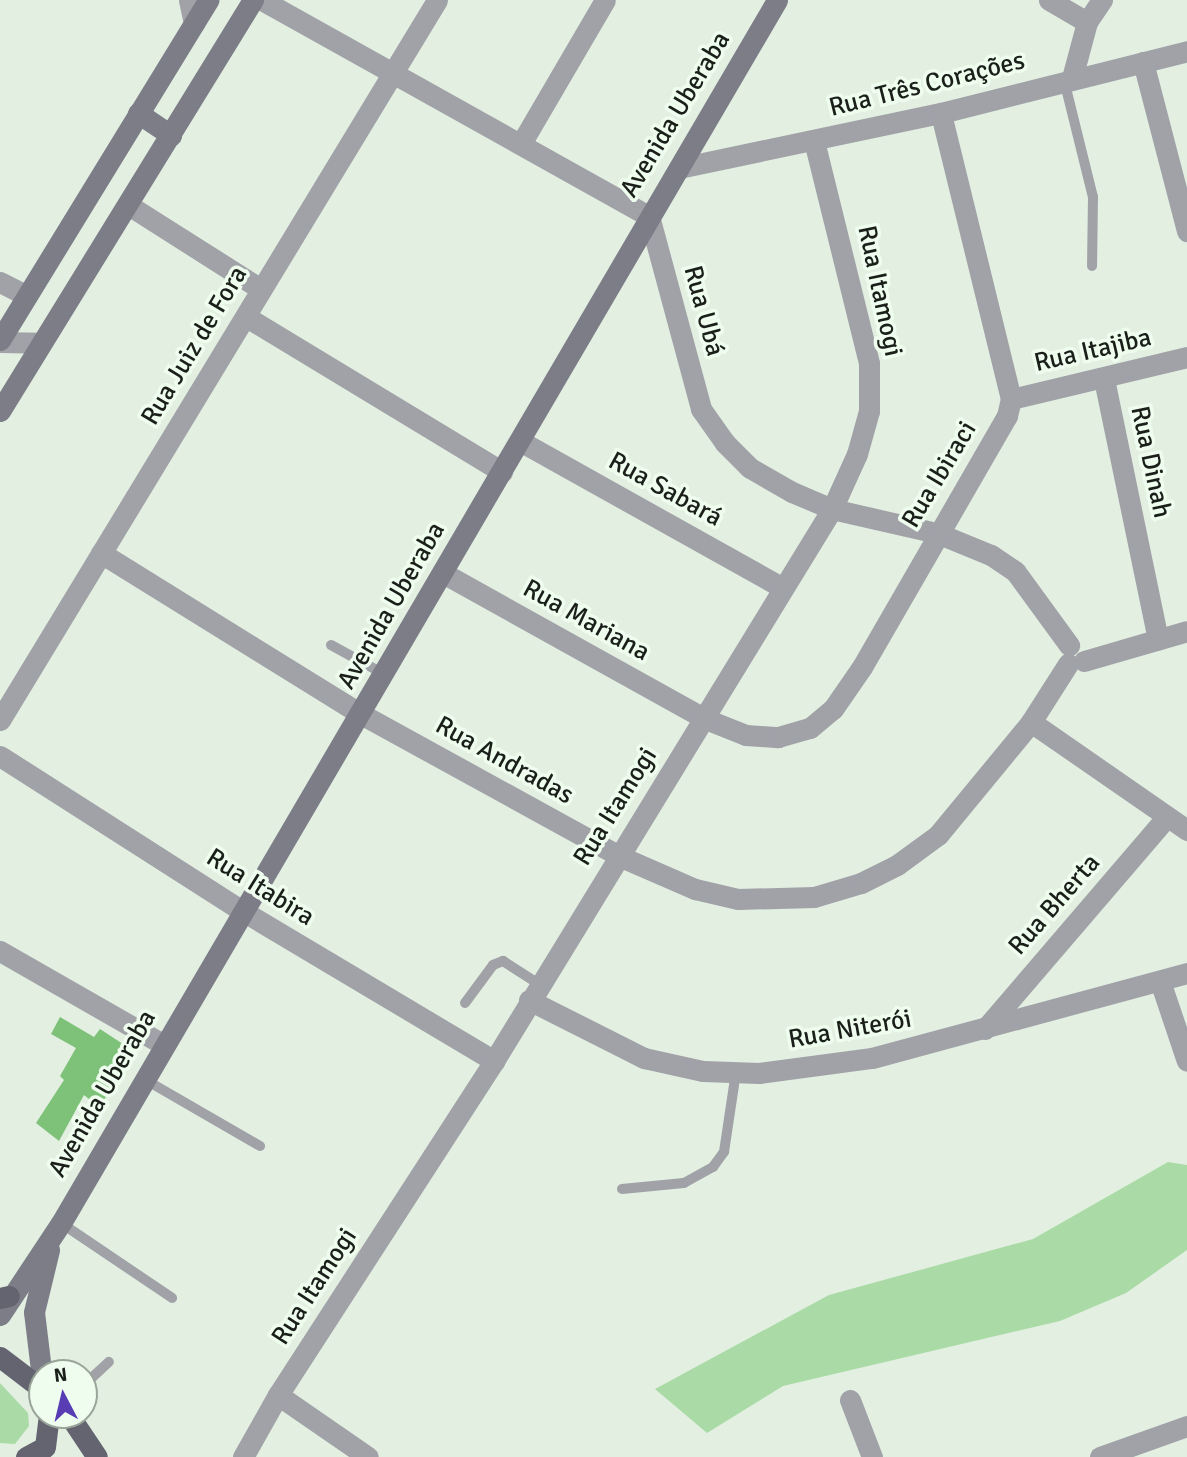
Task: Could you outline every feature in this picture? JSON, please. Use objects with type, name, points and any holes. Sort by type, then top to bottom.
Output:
[{"type":"main road","points":[[0,1357],[28,1378]]},
{"type":"main road","points":[[26,1457],[44,1447],[47,1429]]},
{"type":"main road","points":[[78,1429],[97,1457]]},
{"type":"street","points":[[188,0],[194,23]]},
{"type":"street","points":[[39,343],[0,341],[208,0]]},
{"type":"street","points":[[0,411],[39,343],[130,206],[253,0]]},
{"type":"street","points":[[262,0],[522,142],[649,216]]},
{"type":"street","name":"Rua Juiz de Fora","points":[[0,720],[248,318],[261,289],[396,72],[437,0]]},
{"type":"street","points":[[522,142],[606,0]]},
{"type":"street","name":"Avenida Uberaba","points":[[3,1303],[56,1230],[241,910],[361,714],[777,0]]},
{"type":"street","points":[[1049,0],[1087,22]]},
{"type":"street","points":[[1068,79],[1087,22],[1102,0]]},
{"type":"street","name":"Rua Três Corações","points":[[679,168],[941,113],[1187,51]]},
{"type":"street","points":[[1143,62],[1187,231]]},
{"type":"street","points":[[138,113],[172,135]]},
{"type":"street","points":[[941,113],[1011,399]]},
{"type":"street","name":"Rua Itamogi","points":[[243,1457],[278,1395],[494,1061],[533,992],[832,509],[858,454],[869,411],[869,363],[814,141]]},
{"type":"street","points":[[130,206],[261,289]]},
{"type":"street","name":"Rua Ubá","points":[[649,216],[701,409],[750,468],[832,509],[937,533],[991,555],[1015,571],[1074,656]]},
{"type":"street","points":[[0,282],[27,296]]},
{"type":"street","points":[[248,318],[502,472]]},
{"type":"street","name":"Rua Itajiba","points":[[1011,399],[1104,379],[1187,357]]},
{"type":"street","name":"Rua Dinah","points":[[1104,379],[1158,639]]},
{"type":"street","name":"Rua Ibiraci","points":[[703,718],[746,735],[778,737],[810,728],[833,709],[862,667],[1007,416],[1011,399]]},
{"type":"street","name":"Rua Sabará","points":[[520,441],[783,588]]},
{"type":"street","name":"Rua Andradas","points":[[101,553],[361,714],[619,856],[695,890],[738,898],[785,901],[861,883],[938,835],[1031,722],[1074,656]]},
{"type":"street","name":"Rua Mariana","points":[[443,573],[703,718]]},
{"type":"street","points":[[1074,656],[1187,631]]},
{"type":"street","points":[[1031,722],[1187,830]]},
{"type":"street","name":"Rua Itabira","points":[[0,756],[241,910],[494,1061]]},
{"type":"street","name":"Rua Bherta","points":[[985,1029],[1167,817]]},
{"type":"street","points":[[0,951],[164,1045]]},
{"type":"street","name":"Rua Niterói","points":[[533,992],[644,1058],[703,1071],[736,1072],[815,1067],[872,1058],[1187,973]]},
{"type":"street","points":[[1160,981],[1187,1060]]},
{"type":"street","name":"Avenida Uberaba","points":[[40,1359],[34,1312],[56,1230]]},
{"type":"street","points":[[278,1395],[368,1457]]},
{"type":"street","points":[[850,1400],[872,1457]]},
{"type":"street","points":[[1100,1457],[1187,1426]]},
{"type":"lane","points":[[1068,79],[1093,197],[1092,266]]},
{"type":"lane","points":[[331,645],[384,674]]},
{"type":"lane","points":[[465,1003],[493,965],[503,961],[533,992]]},
{"type":"lane","points":[[622,1189],[684,1183],[713,1167],[724,1152],[736,1072]]},
{"type":"lane","points":[[144,1079],[260,1146]]},
{"type":"lane","points":[[56,1230],[172,1298]]},
{"type":"lane","points":[[98,1372],[108,1362]]},
{"type":"green space","points":[[1168,1162],[1187,1165],[1187,1250],[1126,1293],[1060,1321],[783,1386],[707,1433],[655,1389],[829,1295],[1033,1239]]},
{"type":"green space","points":[[0,1383],[28,1413],[28,1427],[15,1444],[0,1443]]},
{"type":"building","points":[[60,1017],[94,1037],[100,1029],[126,1046],[125,1060],[100,1108],[84,1095],[59,1141],[36,1123],[64,1080],[60,1076],[76,1048],[51,1034]]}]
